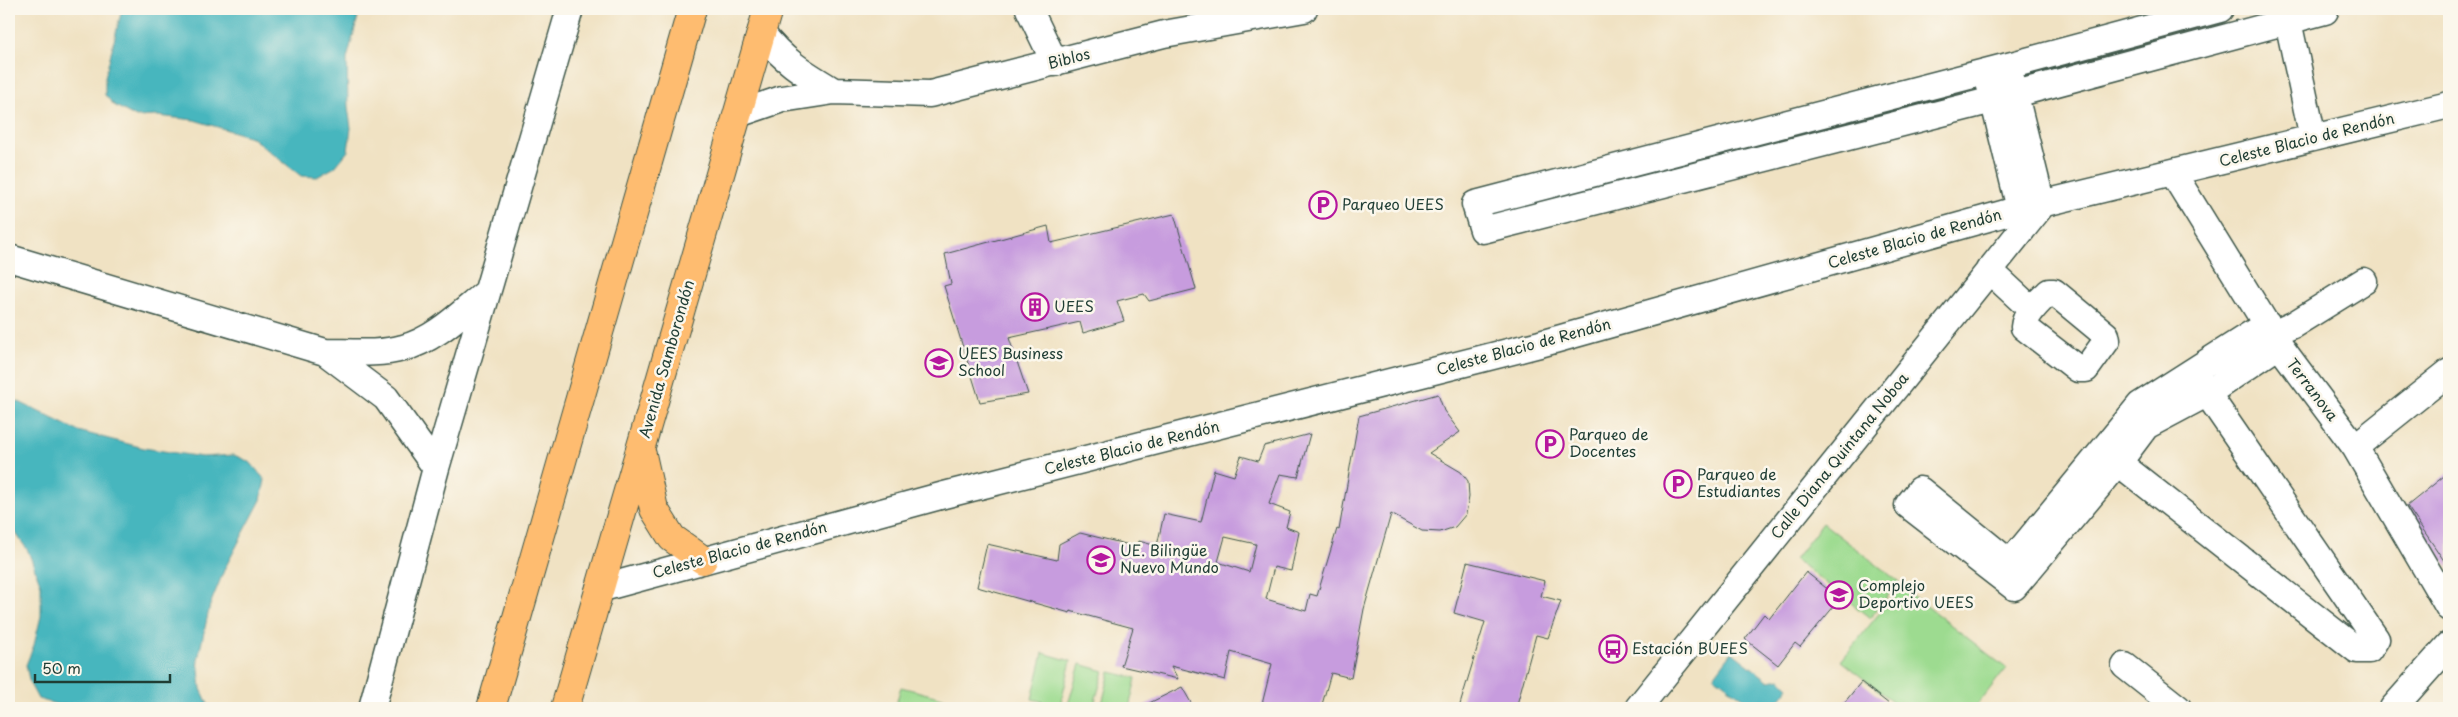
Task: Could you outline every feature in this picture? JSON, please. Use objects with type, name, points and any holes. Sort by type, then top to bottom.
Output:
[{"type":"highway","points":[[491,708],[692,9]]},
{"type":"highway","name":"Avenida Samborondón","points":[[565,708],[765,21]]},
{"type":"highway","points":[[641,451],[646,481],[654,509],[672,538],[704,560]]},
{"type":"street","points":[[372,708],[436,468],[570,9]]},
{"type":"street","points":[[1029,9],[1055,63]]},
{"type":"street","name":"Biblos","points":[[738,114],[782,99],[834,91],[930,94],[1164,34],[1304,9]]},
{"type":"street","points":[[2223,38],[2218,9],[1879,100],[1474,204],[1483,230],[2004,96],[2325,11],[2324,9]]},
{"type":"street","name":"Biblos","points":[[765,21],[775,50],[792,66],[834,91]]},
{"type":"street","points":[[2288,21],[2313,138]]},
{"type":"street","points":[[2126,34],[2134,61]]},
{"type":"street","points":[[1997,69],[2031,207]]},
{"type":"street","points":[[1879,100],[1886,126]]},
{"type":"street","name":"Celeste Blacio de Rendón","points":[[599,589],[944,495],[1540,344],[2031,207],[2449,105]]},
{"type":"street","points":[[1787,123],[1796,150]]},
{"type":"street","points":[[1695,147],[1702,174]]},
{"type":"street","points":[[1608,169],[1616,196]]},
{"type":"street","name":"Terranova","points":[[2173,173],[2273,334],[2355,447],[2449,608]]},
{"type":"street","name":"Calle Diana Quintana Noboa","points":[[1638,708],[1989,270],[2031,207]]},
{"type":"street","points":[[9,258],[326,352],[380,352],[403,348],[424,340],[486,293]]},
{"type":"street","points":[[1989,270],[2032,310]]},
{"type":"street","points":[[2273,334],[2208,393],[2146,426],[2111,456],[2010,563],[1920,490],[1908,505],[2014,587],[2111,456],[2140,405],[2192,372],[2273,334],[2293,325],[2364,281]]},
{"type":"street","points":[[326,352],[386,398],[436,468]]},
{"type":"street","points":[[2111,456],[2357,650],[2369,650],[2376,639],[2192,372]]},
{"type":"street","points":[[2355,447],[2449,372]]},
{"type":"street","points":[[2394,708],[2449,645]]},
{"type":"street","points":[[2125,666],[2178,708]]},
{"type":"green space","points":[[1823,523],[1899,582],[1870,618],[1795,559]]},
{"type":"green space","points":[[1901,586],[2006,668],[1975,708],[1901,708],[1841,661]]},
{"type":"green space","points":[[1043,653],[1071,661],[1060,706],[1032,699]]},
{"type":"green space","points":[[1080,664],[1104,671],[1093,708],[1067,708]]},
{"type":"green space","points":[[1110,672],[1136,678],[1129,708],[1101,708]]},
{"type":"green space","points":[[901,687],[980,708],[895,708]]},
{"type":"water","points":[[122,9],[360,9],[347,59],[348,107],[351,128],[348,151],[335,167],[317,177],[301,176],[251,137],[194,120],[158,116],[136,117],[114,105],[105,95],[105,77]]},
{"type":"water","points":[[9,397],[78,431],[144,448],[202,457],[234,455],[250,462],[265,480],[261,500],[225,568],[210,605],[198,659],[201,689],[210,708],[97,708],[82,704],[59,705],[38,699],[30,684],[26,665],[34,645],[41,616],[41,585],[28,551],[9,523]]},
{"type":"water","points":[[1732,652],[1769,681],[1780,679],[1789,687],[1773,708],[1756,708],[1714,676]]},
{"type":"building","name":"UEES","points":[[1174,214],[1196,289],[1149,301],[1144,294],[1117,301],[1124,321],[1083,333],[1080,322],[1009,338],[1028,394],[980,402],[944,286],[951,284],[945,254],[1048,226],[1051,243]]},
{"type":"building","points":[[1438,394],[1444,411],[1460,432],[1429,453],[1461,472],[1468,481],[1469,497],[1466,514],[1455,527],[1440,532],[1422,531],[1391,514],[1364,609],[1351,678],[1331,673],[1321,708],[1261,708],[1272,664],[1231,652],[1225,680],[1171,666],[1178,679],[1121,666],[1133,628],[1070,611],[1070,613],[977,587],[987,544],[1057,560],[1059,544],[1080,533],[1138,547],[1139,541],[1157,546],[1164,514],[1201,522],[1214,470],[1234,476],[1241,456],[1258,461],[1264,446],[1310,434],[1298,477],[1280,474],[1269,504],[1290,512],[1286,527],[1299,532],[1291,571],[1274,567],[1266,599],[1306,611],[1310,594],[1317,596],[1337,529],[1339,530],[1359,416]],"holes":[[[1225,537],[1256,544],[1249,572],[1218,562]]]},
{"type":"building","points":[[2449,472],[2449,568],[2407,506]]},
{"type":"building","points":[[1467,562],[1545,581],[1541,596],[1561,601],[1548,638],[1536,635],[1516,708],[1459,708],[1485,622],[1454,613]]},
{"type":"building","points":[[1806,572],[1840,599],[1800,647],[1795,643],[1778,665],[1745,639],[1764,614],[1769,619]]},
{"type":"building","points":[[1861,682],[1894,708],[1840,708]]},
{"type":"building","points":[[1182,687],[1194,708],[1139,708]]},
{"type":"place","name":"Parqueo UEES","points":[[1323,205]]},
{"type":"place","name":"UEES","points":[[1035,307]]},
{"type":"place","name":"UEES Business School","points":[[939,363]]},
{"type":"place","name":"Parqueo de Docentes","points":[[1550,444]]},
{"type":"place","name":"Parqueo de Estudiantes","points":[[1678,484]]},
{"type":"place","name":"UE. Bilingüe Nuevo Mundo","points":[[1101,560]]},
{"type":"place","name":"Complejo Deportivo UEES","points":[[1839,595]]},
{"type":"place","name":"Estación BUEES","points":[[1613,649]]}]
